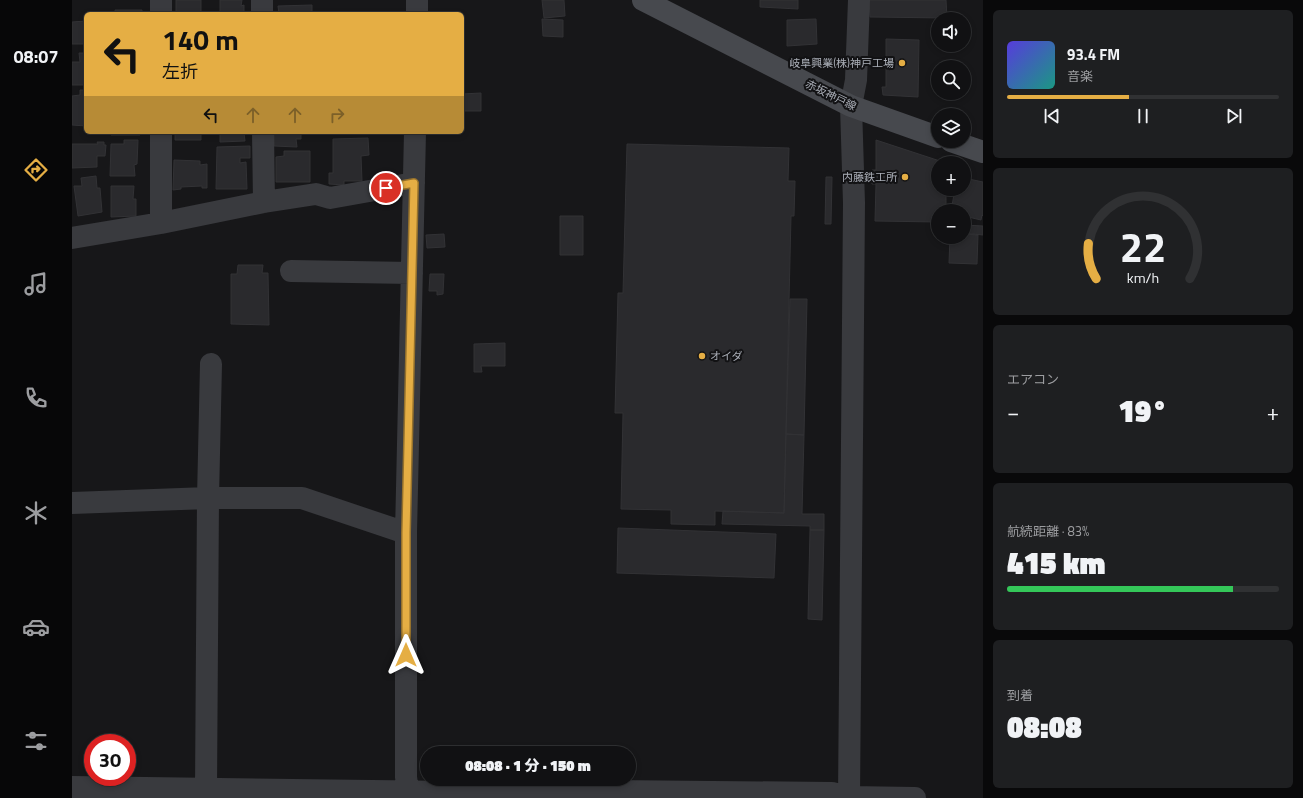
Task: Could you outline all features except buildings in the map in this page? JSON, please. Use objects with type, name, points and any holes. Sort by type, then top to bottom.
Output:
[{"type":"main road","name":"赤坂神戸線","points":[[643,0],[851,106],[931,134]]},
{"type":"main road","points":[[971,148],[983,152]]},
{"type":"street","points":[[161,0],[161,12]]},
{"type":"street","points":[[262,0],[262,12]]},
{"type":"street","points":[[417,12],[418,0]]},
{"type":"street","points":[[849,797],[854,203],[851,106],[856,80],[859,0]]},
{"type":"street","points":[[161,134],[161,223]]},
{"type":"street","points":[[263,134],[264,202]]},
{"type":"street","points":[[409,795],[406,777],[406,533],[415,134]]},
{"type":"street","points":[[72,238],[161,223],[264,202],[316,194],[330,198],[414,183]]},
{"type":"street","points":[[291,271],[412,273]]},
{"type":"street","points":[[206,790],[208,498],[211,364]]},
{"type":"street","points":[[72,503],[208,498],[302,498],[406,533]]},
{"type":"street","points":[[72,788],[409,795],[601,794],[610,791],[832,793],[849,797],[915,798]]},
{"type":"place","name":"岐阜興業(株)神戸工場","points":[[902,63]]},
{"type":"place","name":"内藤鉄工所","points":[[905,177]]},
{"type":"place","name":"オイダ","points":[[702,356]]},
{"type":"route","points":[[386,188],[414,183],[406,533],[406,655]]}]
